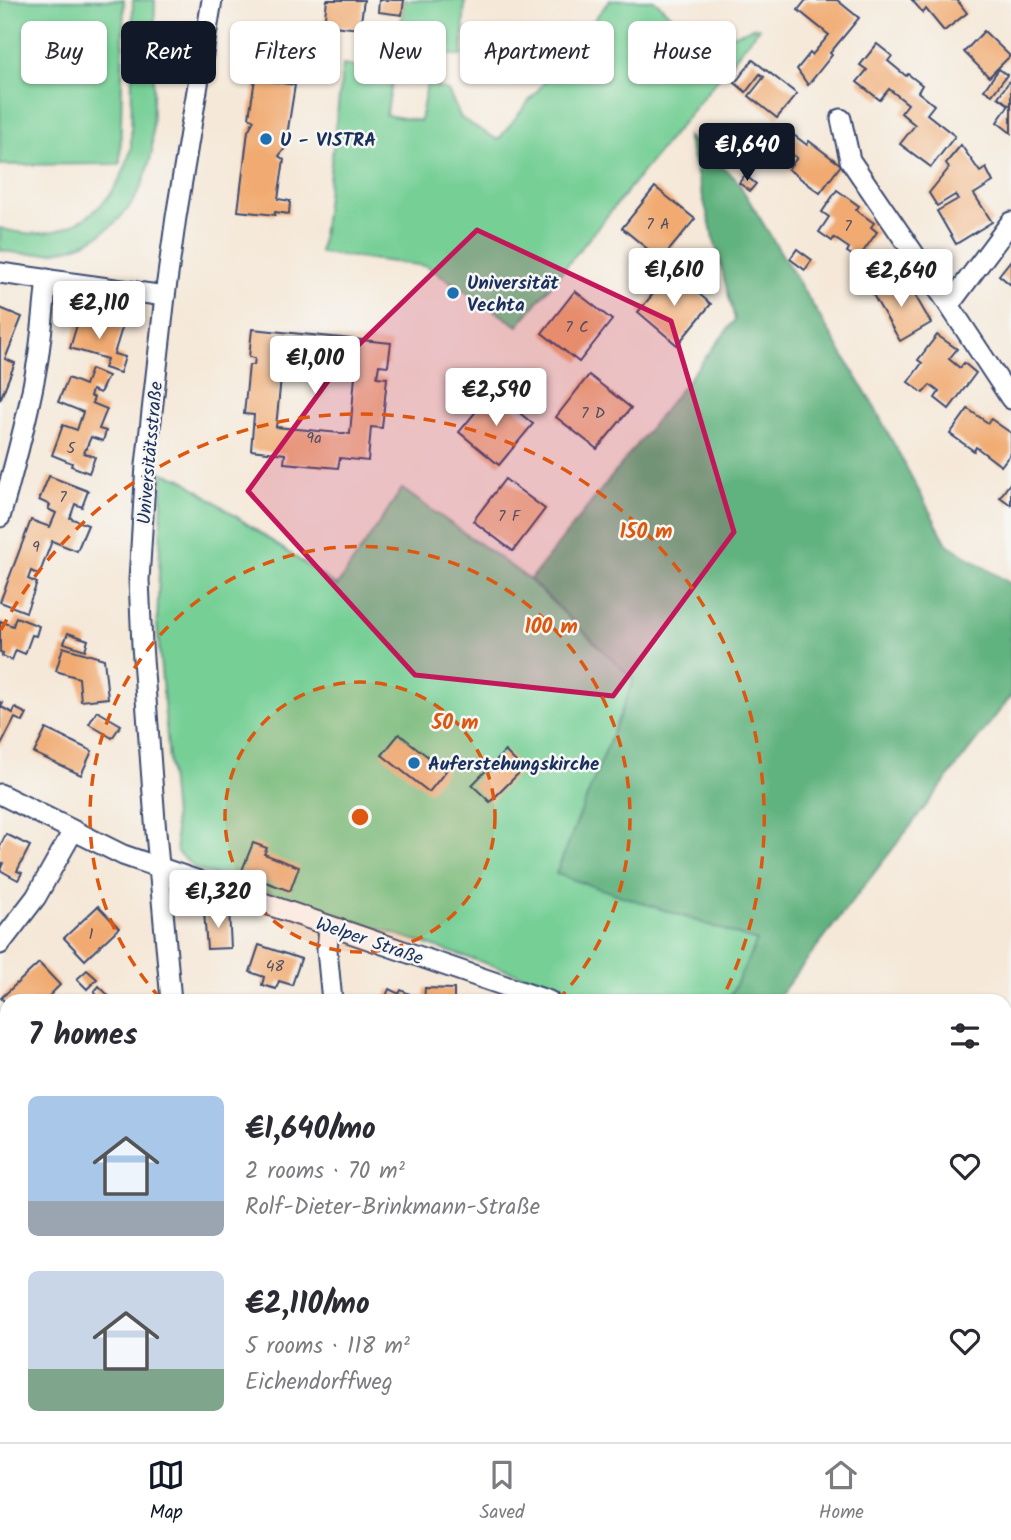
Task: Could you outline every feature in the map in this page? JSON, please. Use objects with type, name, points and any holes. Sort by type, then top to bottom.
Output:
[{"type":"street","name":"Universitätsstraße","points":[[170,994],[139,580],[146,465],[165,296],[212,0]]},
{"type":"street","points":[[841,119],[850,160],[1011,399]]},
{"type":"street","points":[[949,305],[1011,222]]},
{"type":"street","points":[[0,273],[165,296]]},
{"type":"street","points":[[0,517],[32,392],[47,279]]},
{"type":"street","name":"Welper Straße","points":[[0,794],[123,855],[528,994]]},
{"type":"street","points":[[0,944],[36,897],[73,831]]},
{"type":"street","points":[[329,927],[327,950],[331,994]]},
{"type":"highlighted area","points":[[477,230],[671,321],[734,532],[613,696],[415,675],[248,491],[344,359]]},
{"type":"green space","points":[[0,0],[124,0],[123,21],[121,21],[120,164],[0,165]]},
{"type":"green space","points":[[133,0],[155,0],[155,21],[133,21]]},
{"type":"green space","points":[[404,0],[465,0],[464,21],[460,21],[460,56],[446,54],[446,21],[401,21]]},
{"type":"green space","points":[[610,0],[654,0],[677,21],[628,21],[628,84],[714,84],[518,326],[426,266],[320,253],[343,65],[354,67],[354,84],[392,84],[386,115],[420,121],[427,84],[448,91],[461,118],[498,140],[543,84],[614,84],[614,21],[593,21]]},
{"type":"green space","points":[[759,28],[736,56],[736,34]]},
{"type":"green space","points":[[132,84],[153,84],[152,152],[146,175],[129,207],[115,223],[99,235],[62,250],[21,253],[0,250],[0,228],[23,233],[45,233],[84,219],[100,206],[113,190],[124,171],[131,149]]},
{"type":"green space","points":[[687,136],[736,179],[871,401],[947,544],[1011,584],[1011,696],[780,994],[731,994],[757,941],[556,874],[634,680],[530,580],[735,320]]},
{"type":"green space","points":[[163,473],[182,479],[337,586],[402,489],[530,580],[634,680],[557,874],[757,941],[731,994],[580,994],[196,869],[177,852],[157,624]]},
{"type":"building","points":[[327,0],[364,0],[361,21],[354,21],[354,28],[340,27],[340,21],[324,21]]},
{"type":"building","points":[[379,0],[404,0],[402,15],[378,12]]},
{"type":"building","points":[[806,0],[837,0],[859,18],[808,85],[797,69],[829,35],[798,10]]},
{"type":"building","points":[[912,0],[957,0],[967,13],[944,31],[926,9],[923,13]]},
{"type":"building","points":[[984,31],[1010,56],[989,77],[964,52]]},
{"type":"building","points":[[877,44],[892,56],[888,61],[922,85],[918,92],[934,105],[927,114],[955,136],[931,167],[900,144],[915,125],[901,113],[908,104],[889,89],[880,100],[857,82],[867,70],[860,65]]},
{"type":"building","points":[[753,60],[797,94],[777,118],[749,96],[764,77],[760,74],[746,92],[736,82]]},
{"type":"building","points":[[999,69],[1007,75],[992,95],[984,90]]},
{"type":"building","points":[[1011,79],[1011,133],[997,122],[1009,105],[998,97]]},
{"type":"building","name":"U - VISTRA","points":[[254,84],[295,85],[285,148],[279,156],[284,160],[278,199],[290,201],[289,214],[238,211],[248,131],[254,120],[249,117]]},
{"type":"building","points":[[787,130],[807,145],[809,141],[841,165],[820,193],[788,169],[797,158],[786,150],[780,158],[771,151]]},
{"type":"building","points":[[961,145],[980,172],[986,168],[993,182],[974,194],[992,222],[956,244],[937,211],[958,199],[955,195],[937,206],[929,193],[949,168],[946,163]]},
{"type":"building","points":[[745,175],[756,184],[750,191],[739,183]]},
{"type":"building","points":[[655,187],[695,219],[661,260],[622,228]]},
{"type":"building","points":[[837,190],[859,206],[856,210],[874,223],[871,227],[877,232],[858,259],[847,252],[849,248],[819,232],[829,217],[822,212]]},
{"type":"building","points":[[797,249],[812,260],[805,270],[790,259]]},
{"type":"building","points":[[1011,260],[1011,285],[999,275]]},
{"type":"building","points":[[672,271],[711,304],[677,345],[638,312]]},
{"type":"building","points":[[900,277],[908,292],[912,290],[931,323],[900,341],[872,293]]},
{"type":"building","points":[[575,291],[612,320],[579,362],[542,333]]},
{"type":"building","points":[[0,308],[22,317],[5,359],[15,363],[0,400]]},
{"type":"building","points":[[80,315],[122,328],[114,354],[125,357],[120,373],[104,368],[107,359],[70,348]]},
{"type":"building","points":[[252,329],[391,343],[388,366],[379,365],[377,377],[387,378],[382,428],[371,427],[368,461],[340,458],[338,468],[284,463],[285,454],[251,450],[254,415],[244,414],[249,365],[254,365],[255,358],[249,357]],"holes":[[[309,361],[327,362],[326,373],[355,376],[350,434],[276,427],[282,368],[308,371]]]},
{"type":"building","points":[[937,335],[957,349],[949,359],[960,368],[964,363],[976,373],[949,409],[935,398],[939,392],[930,385],[923,393],[908,382],[922,363],[918,360]]},
{"type":"building","points":[[91,369],[108,376],[100,393],[92,390],[90,396],[94,398],[92,403],[107,409],[99,429],[106,431],[103,441],[91,437],[84,453],[95,457],[89,473],[52,455],[63,425],[77,430],[83,412],[58,402],[68,378],[85,385]]},
{"type":"building","points":[[589,375],[631,408],[597,449],[556,417]]},
{"type":"building","points":[[493,391],[533,424],[499,465],[459,432]]},
{"type":"building","points":[[968,409],[988,423],[991,419],[1011,433],[1011,453],[1001,466],[976,447],[974,451],[950,434]]},
{"type":"building","points":[[49,476],[88,491],[82,507],[75,504],[70,518],[88,525],[77,551],[52,541],[39,575],[31,571],[28,579],[37,583],[26,612],[0,602],[31,520],[50,527],[56,513],[48,509],[50,505],[39,500]]},
{"type":"building","points":[[505,479],[545,509],[513,551],[473,521]]},
{"type":"building","points":[[1011,482],[1011,505],[1000,497]]},
{"type":"building","points":[[16,617],[39,626],[36,636],[32,635],[25,654],[16,650],[12,660],[2,656],[3,653],[0,652],[0,621],[13,626]]},
{"type":"building","points":[[68,633],[88,640],[85,650],[64,643]]},
{"type":"building","points":[[63,647],[104,659],[108,698],[81,701],[79,678],[56,671]]},
{"type":"building","points":[[0,702],[3,703],[1,707],[13,713],[15,708],[27,714],[23,722],[15,718],[0,747]]},
{"type":"building","points":[[97,711],[121,725],[112,738],[89,724]]},
{"type":"building","points":[[46,729],[92,751],[81,775],[34,753]]},
{"type":"building","name":"Auferstehungskirche","points":[[399,734],[446,771],[429,792],[382,755]]},
{"type":"building","points":[[505,751],[523,769],[490,802],[472,785]]},
{"type":"building","points":[[6,834],[30,846],[17,871],[22,873],[18,880],[0,870],[3,863],[0,862],[0,846]]},
{"type":"building","points":[[253,843],[267,848],[264,854],[299,867],[290,891],[241,873]]},
{"type":"building","points":[[98,906],[119,928],[85,960],[64,938]]},
{"type":"building","points":[[229,910],[231,948],[207,949],[204,912]]},
{"type":"building","points":[[259,945],[301,959],[292,985],[279,981],[276,989],[262,985],[264,977],[250,972]]},
{"type":"building","points":[[39,963],[60,985],[51,994],[5,994]]},
{"type":"building","points":[[87,970],[97,979],[87,989],[77,979]]},
{"type":"building","points":[[99,986],[107,994],[96,994],[94,992]]},
{"type":"building","points":[[425,988],[454,989],[454,994],[425,994]]},
{"type":"place","name":"U - VISTRA","points":[[266,139]]},
{"type":"place","name":"Universität Vechta","points":[[453,293]]},
{"type":"place","name":"Auferstehungskirche","points":[[414,763]]}]
